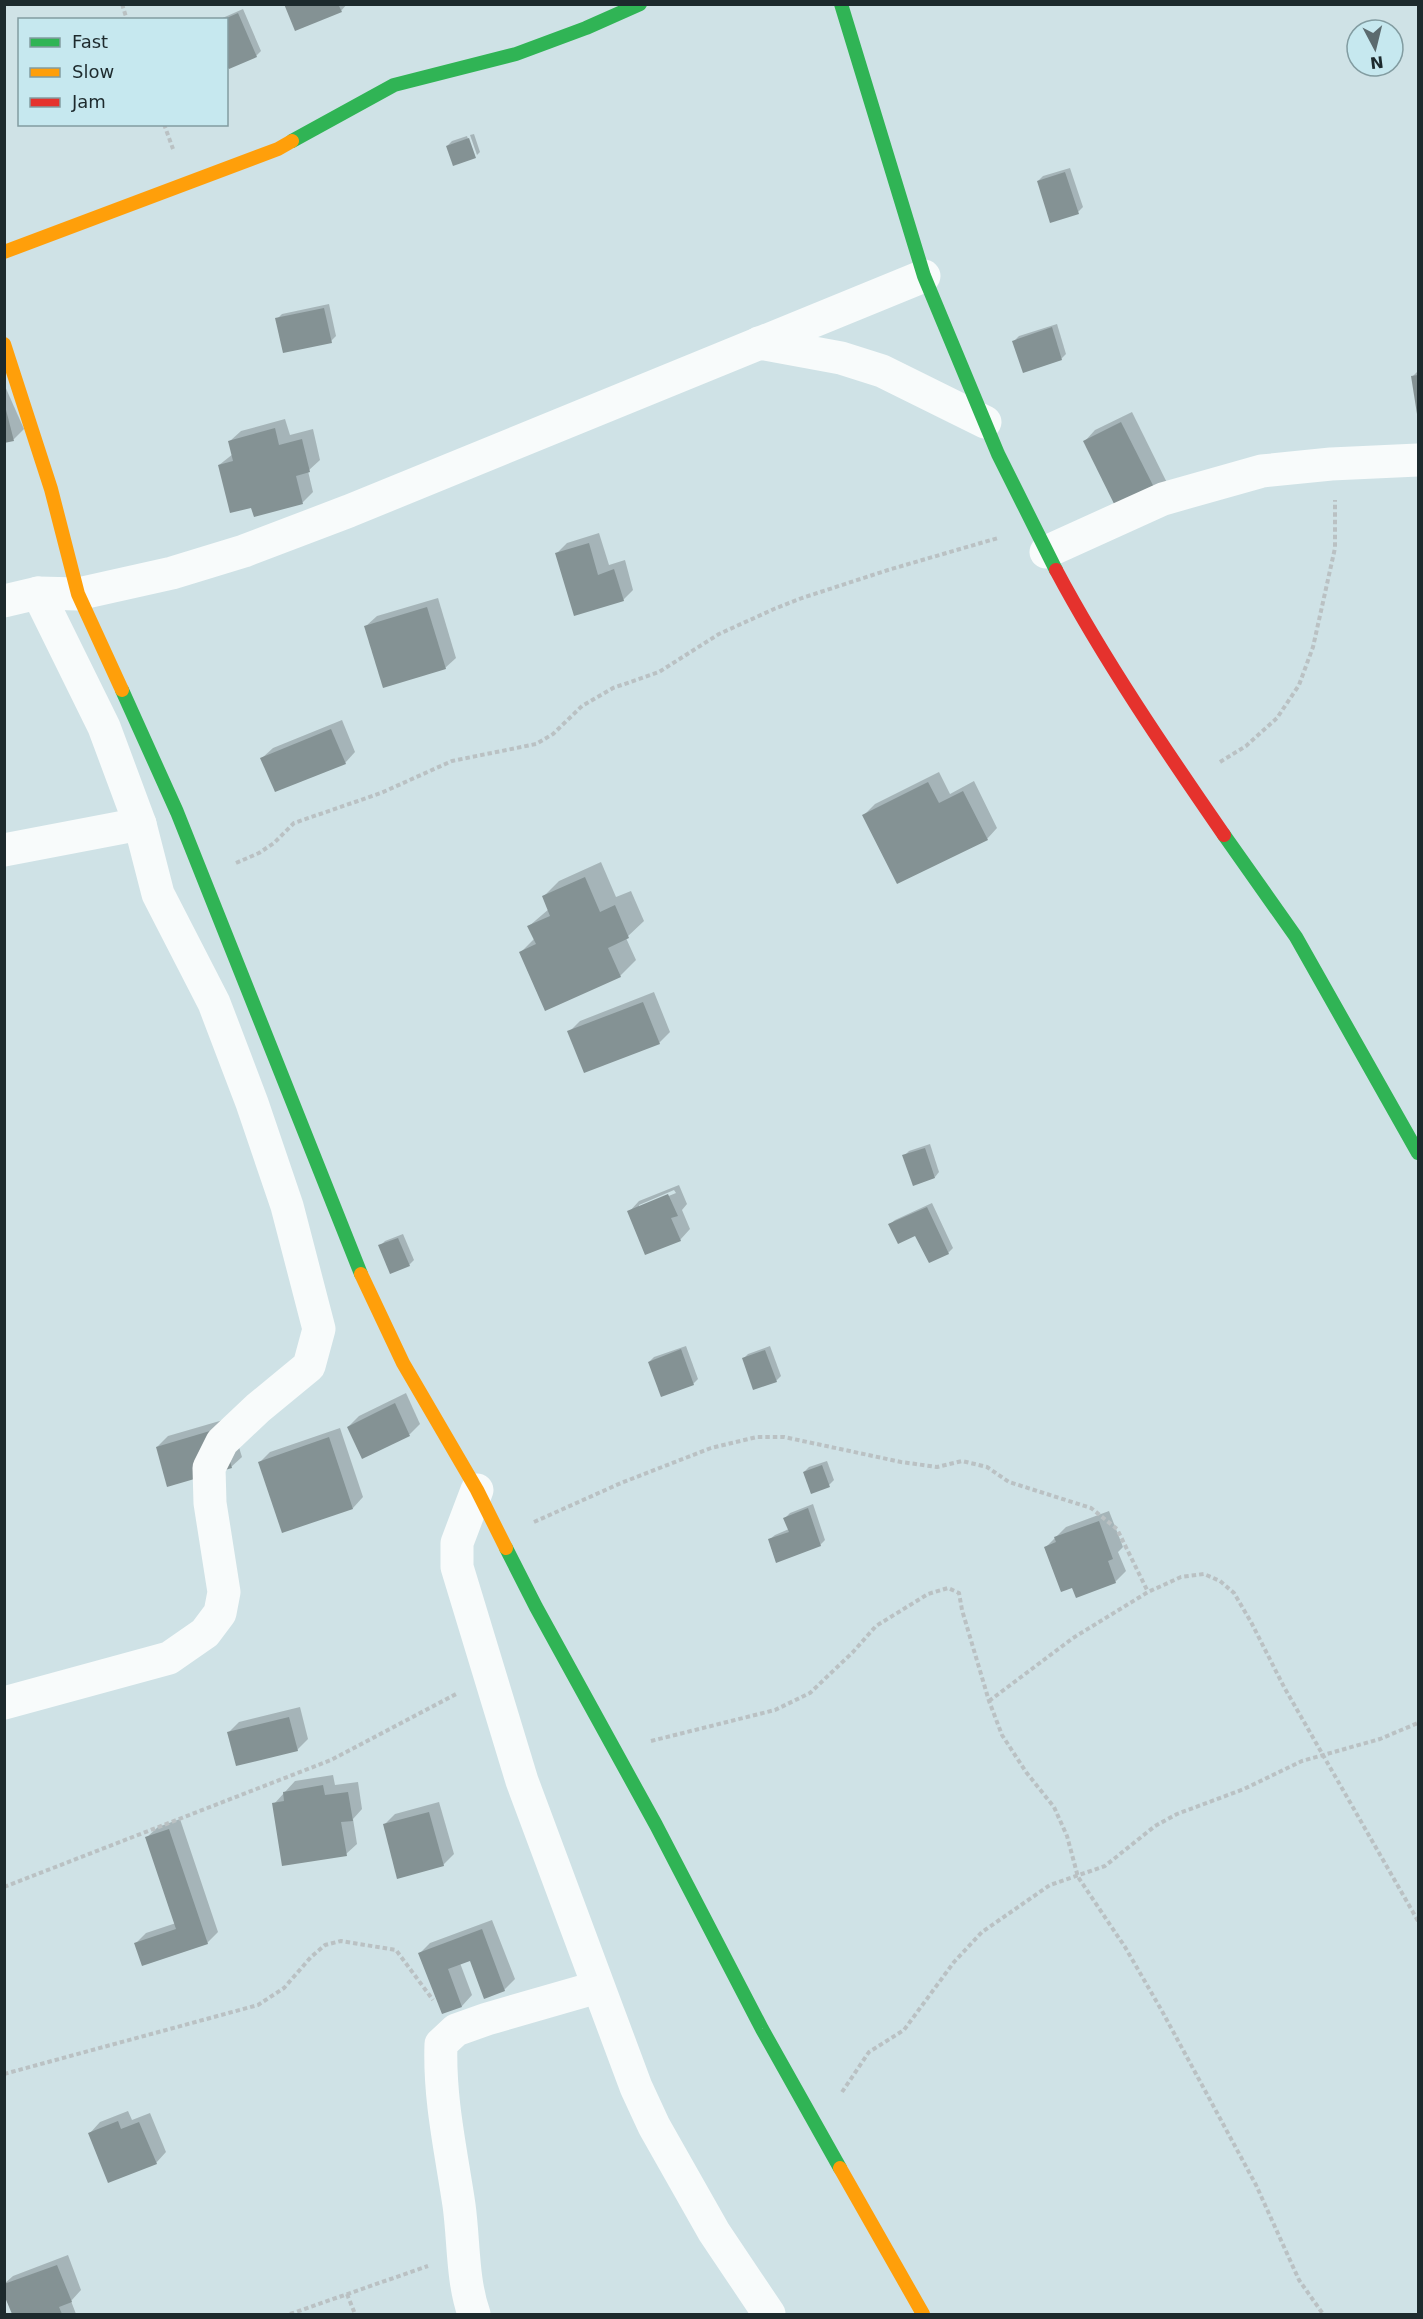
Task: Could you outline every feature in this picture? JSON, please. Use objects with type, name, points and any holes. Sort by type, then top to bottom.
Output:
[{"type":"street","points":[[4,252],[278,149],[394,85],[516,54],[586,28],[640,4]]},
{"type":"street","points":[[841,4],[924,276],[985,422],[1040,541],[1077,610],[1188,783],[1296,937],[1419,1153]]},
{"type":"street","points":[[4,600],[39,592],[78,594],[172,573],[244,551],[349,511],[924,276]]},
{"type":"street","points":[[759,343],[841,358],[882,371],[985,422]]},
{"type":"street","points":[[4,344],[51,489],[78,594],[177,812],[356,1263],[403,1363],[477,1490],[536,1607],[816,2126],[923,2314]]},
{"type":"street","points":[[1040,541],[1163,499],[1262,471],[1330,464],[1419,460]]},
{"type":"street","points":[[4,1703],[169,1658],[205,1633],[220,1613],[224,1592],[210,1503],[209,1468],[222,1442],[258,1408],[309,1366],[319,1329],[286,1206],[252,1103],[214,1003],[158,894],[141,824],[104,727],[39,592]]},
{"type":"street","points":[[4,850],[141,824]]},
{"type":"street","points":[[477,1490],[457,1543],[457,1567],[522,1780],[636,2087],[654,2126],[714,2232],[769,2314]]},
{"type":"street","points":[[474,2314],[463,2254],[459,2207],[440,2078],[441,2044],[456,2030],[598,1987]]},
{"type":"path","points":[[1188,783],[1246,746],[1277,718],[1299,685],[1312,646],[1335,548],[1336,512],[1330,464]]},
{"type":"path","points":[[203,878],[259,853],[274,843],[294,823],[381,793],[452,761],[536,744],[553,734],[582,706],[614,688],[659,672],[719,634],[784,606],[957,549],[1040,541]]},
{"type":"path","points":[[500,1537],[621,1482],[711,1448],[757,1437],[784,1437],[901,1462],[937,1467],[962,1461],[987,1467],[1009,1482],[1090,1508],[1117,1529],[1148,1592]]},
{"type":"path","points":[[989,1701],[1073,1638],[1148,1592],[1181,1577],[1204,1574],[1220,1581],[1234,1593],[1419,1921]]},
{"type":"path","points":[[614,1750],[775,1710],[810,1694],[876,1626],[928,1594],[948,1588],[959,1593],[989,1701],[1002,1735],[1026,1772],[1054,1808],[1067,1836],[1078,1876],[1125,1947],[1162,2011],[1256,2185],[1299,2280],[1323,2314]]},
{"type":"path","points":[[4,1887],[331,1760],[491,1676]]},
{"type":"path","points":[[816,2126],[869,2052],[904,2030],[954,1962],[982,1932],[1050,1885],[1105,1866],[1155,1826],[1177,1814],[1244,1789],[1292,1765],[1380,1739],[1419,1723]]},
{"type":"path","points":[[4,1920],[4,1955]]},
{"type":"path","points":[[4,2074],[258,2005],[284,1988],[311,1957],[325,1945],[341,1941],[396,1950],[456,2030]]},
{"type":"path","points":[[290,2314],[463,2254]]},
{"type":"path","points":[[346,2294],[355,2314]]},
{"type":"building","points":[[284,4],[338,4],[342,12],[295,31]]},
{"type":"building","points":[[238,13],[257,57],[229,69],[228,18]]},
{"type":"building","points":[[469,138],[476,158],[453,166],[446,146]]},
{"type":"building","points":[[1065,172],[1079,214],[1050,223],[1037,181]]},
{"type":"building","points":[[324,308],[332,343],[283,353],[275,318]]},
{"type":"building","points":[[1052,327],[1062,360],[1023,373],[1012,341]]},
{"type":"building","points":[[1418,375],[1418,414],[1417,414],[1411,376]]},
{"type":"building","points":[[4,402],[14,441],[4,443]]},
{"type":"building","points":[[1121,422],[1166,511],[1127,530],[1083,441]]},
{"type":"building","points":[[275,428],[279,445],[302,439],[310,472],[296,476],[303,504],[254,517],[251,508],[230,513],[218,465],[233,461],[228,441]]},
{"type":"building","points":[[589,543],[598,575],[614,569],[624,601],[574,616],[555,553]]},
{"type":"building","points":[[427,607],[446,669],[383,688],[364,626]]},
{"type":"building","points":[[331,729],[346,764],[275,792],[260,758]]},
{"type":"building","points":[[928,782],[939,803],[963,791],[988,840],[897,884],[862,815]]},
{"type":"building","points":[[585,877],[600,912],[615,905],[629,938],[608,948],[621,977],[545,1011],[519,952],[536,944],[527,926],[550,916],[542,896]]},
{"type":"building","points":[[643,1002],[660,1044],[584,1073],[567,1031]]},
{"type":"building","points":[[925,1148],[935,1178],[913,1186],[902,1155]]},
{"type":"building","points":[[668,1194],[678,1216],[671,1218],[681,1241],[645,1255],[627,1211]]},
{"type":"building","points":[[927,1207],[949,1254],[929,1263],[915,1236],[898,1244],[888,1224]]},
{"type":"building","points":[[398,1238],[410,1266],[390,1274],[378,1245]]},
{"type":"building","points":[[681,1349],[694,1385],[661,1397],[648,1362]]},
{"type":"building","points":[[765,1350],[777,1382],[753,1390],[742,1358]]},
{"type":"building","points":[[395,1403],[410,1436],[362,1459],[347,1427]]},
{"type":"building","points":[[220,1428],[232,1468],[167,1487],[156,1447]]},
{"type":"building","points":[[329,1437],[353,1509],[282,1533],[258,1462]]},
{"type":"building","points":[[822,1465],[830,1487],[811,1494],[803,1472]]},
{"type":"building","points":[[808,1508],[821,1546],[776,1563],[768,1539],[789,1532],[783,1518]]},
{"type":"building","points":[[1099,1521],[1113,1559],[1108,1561],[1116,1583],[1076,1598],[1072,1588],[1061,1592],[1044,1547],[1056,1542],[1054,1537]]},
{"type":"building","points":[[289,1717],[298,1751],[236,1766],[227,1732]]},
{"type":"building","points":[[323,1785],[325,1795],[348,1792],[353,1821],[341,1822],[347,1856],[282,1866],[272,1803],[284,1801],[283,1792]]},
{"type":"building","points":[[429,1812],[444,1866],[397,1879],[383,1824]]},
{"type":"building","points":[[169,1829],[208,1944],[142,1966],[134,1943],[176,1929],[145,1837]]},
{"type":"building","points":[[482,1929],[505,1991],[484,1999],[470,1961],[448,1969],[462,2007],[442,2014],[418,1953]]},
{"type":"building","points":[[118,2121],[121,2129],[139,2122],[157,2164],[108,2183],[88,2133]]},
{"type":"building","points":[[57,2265],[72,2302],[59,2307],[62,2314],[12,2314],[4,2295],[4,2284]]},
{"type":"traffic: fast","points":[[292,141],[394,85],[516,54],[586,28],[640,4]]},
{"type":"traffic: fast","points":[[841,4],[924,276],[998,454],[1056,570]]},
{"type":"traffic: fast","points":[[122,690],[177,812],[361,1274]]},
{"type":"traffic: fast","points":[[1224,835],[1296,937],[1418,1153]]},
{"type":"traffic: fast","points":[[506,1548],[656,1825],[762,2029],[840,2168]]},
{"type":"traffic: slow","points":[[4,252],[278,149],[292,141]]},
{"type":"traffic: slow","points":[[4,344],[51,489],[78,594],[122,690]]},
{"type":"traffic: slow","points":[[361,1274],[403,1363],[477,1490],[506,1548]]},
{"type":"traffic: slow","points":[[840,2168],[923,2314]]},
{"type":"traffic: jam","points":[[1056,570],[1115,671],[1224,835]]}]
